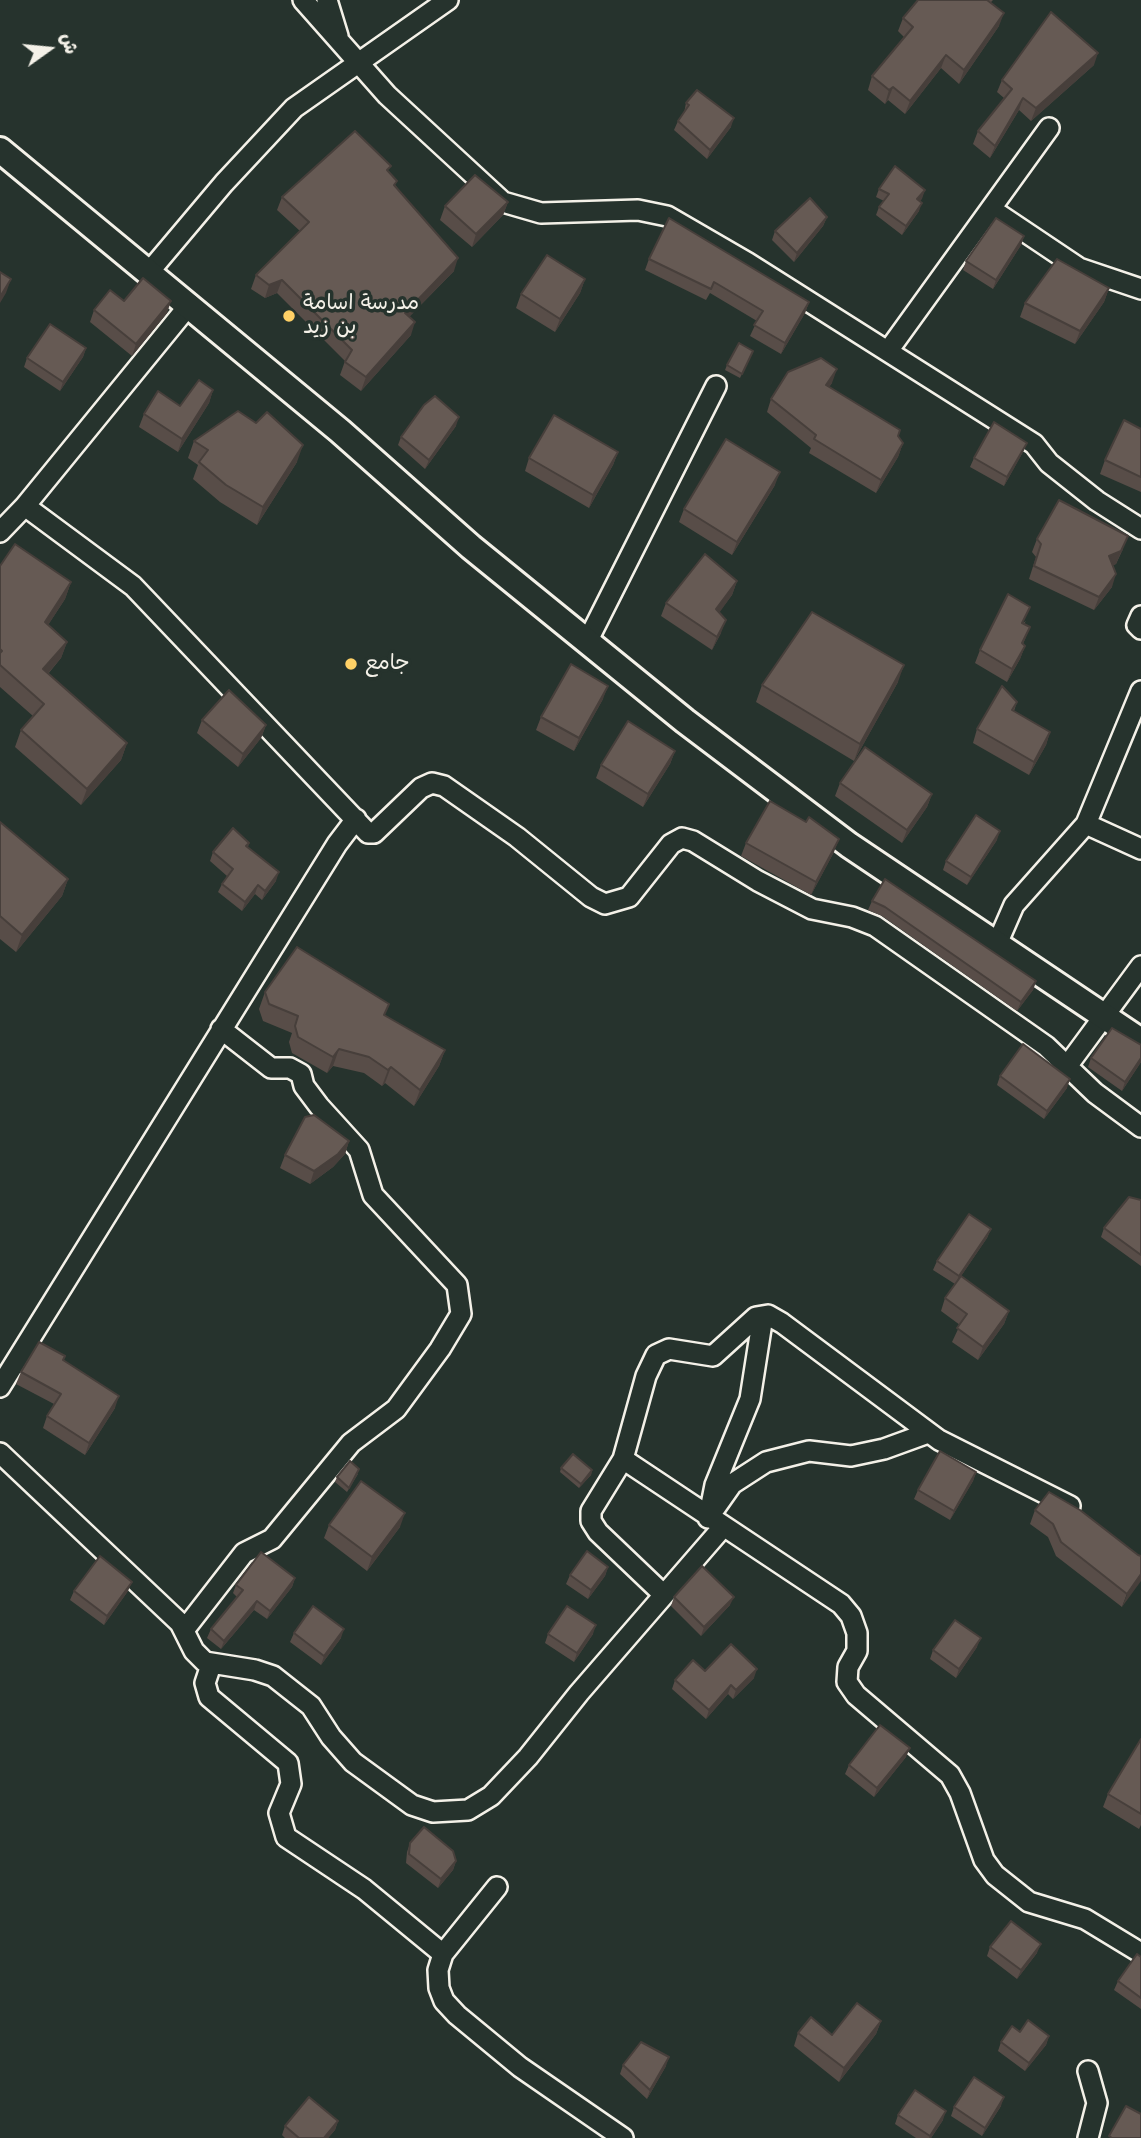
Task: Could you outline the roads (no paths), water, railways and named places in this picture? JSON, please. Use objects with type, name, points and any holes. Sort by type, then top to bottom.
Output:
[{"type":"street","points":[[303,0],[341,46],[443,149],[503,202],[541,213],[638,210],[667,216],[1034,444],[1049,463],[1141,529]]},
{"type":"street","points":[[327,0],[341,46]]},
{"type":"street","points":[[149,272],[223,183],[294,108],[448,0]]},
{"type":"street","points":[[888,351],[1049,128]]},
{"type":"street","points":[[0,150],[190,304],[471,547],[685,721],[849,845],[1141,1041]]},
{"type":"street","points":[[990,209],[1079,268],[1141,289]]},
{"type":"street","points":[[0,532],[25,506],[190,304]]},
{"type":"street","points":[[587,642],[716,386]]},
{"type":"street","points":[[25,506],[133,586],[372,835],[421,788],[432,783],[444,786],[517,837],[591,897],[605,904],[629,897],[671,844],[682,838],[693,841],[758,881],[812,909],[852,917],[875,926],[1046,1046],[1095,1093],[1141,1127]]},
{"type":"street","points":[[1141,616],[1137,625],[1141,629]]},
{"type":"street","points":[[997,944],[1014,905],[1086,824],[1141,691]]},
{"type":"street","points":[[0,1387],[221,1029],[355,819]]},
{"type":"street","points":[[1086,824],[1141,849]]},
{"type":"street","points":[[1068,1065],[1141,966]]},
{"type":"street","points":[[185,1629],[244,1553],[272,1539],[351,1443],[396,1409],[440,1349],[461,1314],[457,1284],[373,1195],[359,1150],[319,1106],[304,1086],[301,1074],[289,1068],[271,1068],[221,1029]]},
{"type":"street","points":[[664,1594],[591,1521],[591,1511],[623,1459],[646,1376],[656,1355],[669,1349],[713,1356],[727,1346],[740,1329],[768,1315],[928,1433],[974,1460],[1025,1482],[1082,1513]]},
{"type":"street","points":[[715,1522],[715,1485],[750,1399],[763,1316]]},
{"type":"street","points":[[0,1453],[185,1629],[194,1651],[211,1665],[255,1670],[273,1676],[311,1706],[331,1737],[353,1762],[422,1810],[454,1813],[480,1804],[528,1758],[664,1594],[715,1522],[732,1484],[766,1462],[809,1451],[851,1457],[884,1450],[928,1433]]},
{"type":"street","points":[[623,1459],[841,1604],[851,1616],[858,1633],[857,1651],[848,1667],[847,1682],[856,1695],[950,1775],[960,1793],[984,1860],[995,1875],[1029,1902],[1086,1919],[1141,1954]]},
{"type":"street","points":[[211,1665],[205,1683],[209,1697],[288,1763],[290,1784],[279,1812],[279,1822],[286,1837],[364,1889],[443,1954]]},
{"type":"street","points":[[497,1887],[443,1954],[438,1970],[439,1988],[444,2001],[520,2067],[623,2138]]},
{"type":"street","points":[[1088,2071],[1097,2103],[1088,2138]]},
{"type":"place","name":"مدرسة اسامة بن زيد","points":[[289,316]]},
{"type":"place","name":"جامع","points":[[351,664]]}]
